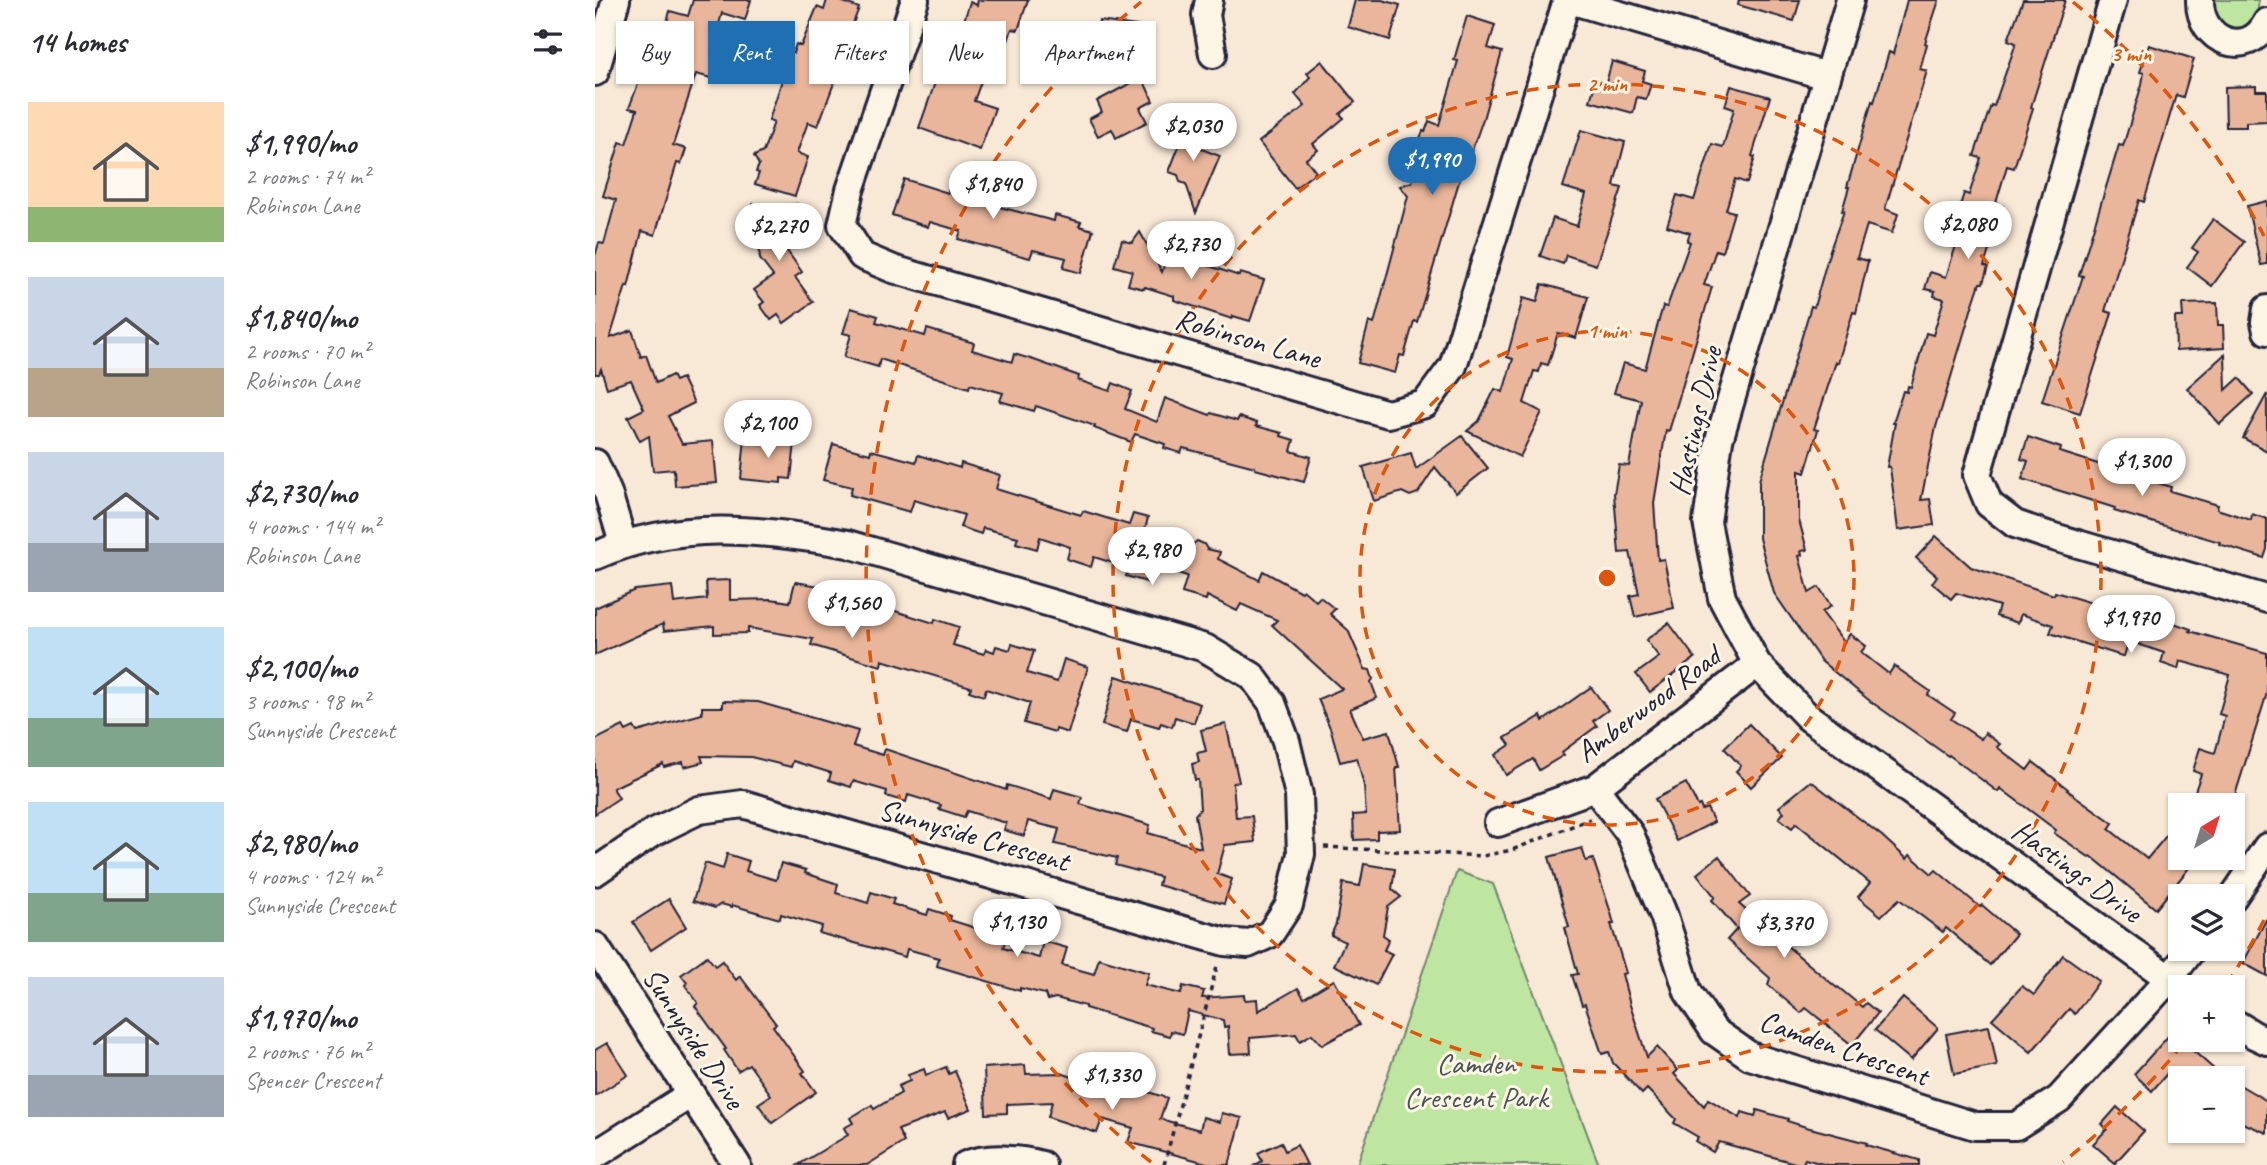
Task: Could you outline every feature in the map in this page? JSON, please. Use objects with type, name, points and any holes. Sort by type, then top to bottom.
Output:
[{"type":"street","points":[[595,72],[616,0]]},
{"type":"street","name":"Robinson Lane","points":[[915,0],[850,190],[842,225],[862,256],[907,273],[1388,414],[1426,404],[1453,366],[1568,0],[1826,76]]},
{"type":"street","points":[[1209,0],[1206,15],[1213,54]]},
{"type":"street","name":"Hastings Drive","points":[[1850,0],[1719,440],[1707,522],[1722,598],[1757,664],[1808,717],[2168,978]]},
{"type":"street","points":[[2113,0],[1977,475],[1989,504],[2015,524],[2267,599]]},
{"type":"street","points":[[2200,0],[2204,23],[2211,33],[2222,40],[2234,43],[2246,41],[2257,35],[2267,22]]},
{"type":"street","points":[[2267,309],[2267,331]]},
{"type":"street","points":[[595,463],[608,493],[623,543]]},
{"type":"street","name":"Sunnyside Crescent","points":[[595,556],[623,543],[679,532],[740,531],[794,535],[848,544],[1205,648],[1252,676],[1272,703],[1286,741],[1299,795],[1301,854],[1289,905],[1270,934],[1248,944],[1225,942],[743,804],[699,810],[652,833],[595,872]]},
{"type":"street","name":"Amberwood Road","points":[[1498,823],[1595,788],[1757,664]]},
{"type":"street","name":"Camden Crescent","points":[[1595,788],[1630,834],[1664,916],[1688,992],[1714,1031],[1749,1056],[1975,1126],[2016,1125],[2059,1099],[2168,990]]},
{"type":"street","points":[[2242,884],[2267,847]]},
{"type":"street","name":"Sunnyside Drive","points":[[595,946],[737,1165]]},
{"type":"street","points":[[2245,1030],[2267,1041]]},
{"type":"street","points":[[595,1155],[691,1094]]},
{"type":"street","points":[[966,1165],[977,1161],[1027,1161],[1042,1165]]},
{"type":"path","points":[[1318,845],[1330,848],[1483,856],[1511,850],[1593,818]]},
{"type":"path","points":[[1164,1165],[1217,966]]},
{"type":"green space","points":[[2215,0],[2258,0],[2257,12],[2253,21],[2245,26],[2228,26],[2220,21]]},
{"type":"green space","name":"Camden Crescent Park","points":[[1457,871],[1493,884],[1599,1165],[1357,1165]]},
{"type":"building","points":[[693,0],[751,0],[745,20],[722,13],[720,21],[708,21],[708,77],[696,74],[694,80],[694,21],[667,21],[670,11],[688,16]]},
{"type":"building","points":[[827,0],[838,0],[859,8],[854,21],[811,21],[817,7],[824,10]]},
{"type":"building","points":[[978,0],[1028,0],[1018,30],[1012,29],[1008,41],[1006,21],[964,21],[970,2],[977,5]]},
{"type":"building","points":[[1355,0],[1382,0],[1400,5],[1390,40],[1348,27]]},
{"type":"building","points":[[1739,0],[1800,0],[1794,21],[1738,5]]},
{"type":"building","points":[[1907,0],[1939,0],[1920,69],[1927,71],[1885,209],[1898,214],[1892,233],[1867,225],[1857,258],[1868,261],[1856,313],[1853,312],[1814,429],[1818,430],[1805,473],[1799,471],[1799,520],[1807,550],[1801,551],[1802,555],[1799,556],[1809,593],[1819,587],[1831,606],[1822,612],[1844,642],[1850,634],[1866,646],[1861,652],[1889,674],[1894,666],[1930,691],[1928,695],[1955,713],[1951,719],[1981,739],[1985,733],[2000,744],[1997,747],[2027,770],[2033,762],[2113,823],[2109,829],[2147,859],[2168,834],[2168,870],[2187,870],[2176,884],[2168,884],[2168,894],[2156,909],[2091,856],[2054,833],[2056,830],[2000,788],[1998,792],[1870,701],[1821,661],[1774,593],[1759,538],[1759,481],[1811,306],[1814,307],[1844,211],[1847,187],[1872,101],[1874,102],[1889,52],[1893,54]]},
{"type":"building","points":[[2023,0],[2065,0],[2014,168],[2007,166],[1996,203],[2003,206],[1984,266],[1988,267],[1972,307],[1936,427],[1921,500],[1930,499],[1934,525],[1898,530],[1890,467],[1887,467],[1893,423],[1903,391],[1907,392],[1908,386],[1911,387],[1926,333],[1933,335],[1944,299],[1934,296],[1935,291],[1925,289],[1930,272],[1946,277],[1959,236],[1951,234],[1964,193],[1969,195],[1981,158],[1974,156],[2016,43],[2008,40]]},
{"type":"building","points":[[1467,16],[1495,25],[1488,48],[1502,52],[1483,119],[1470,156],[1467,155],[1417,322],[1414,321],[1404,356],[1400,355],[1395,373],[1358,363],[1369,322],[1374,324],[1408,196],[1400,186],[1412,182],[1423,148],[1417,146],[1429,121],[1439,125],[1458,61],[1454,60]]},
{"type":"building","points":[[809,26],[809,84],[834,84],[818,126],[808,122],[797,153],[808,157],[795,196],[755,184],[759,165],[754,156],[763,152],[774,122],[769,120],[781,84],[795,84],[795,47],[796,44],[801,46]]},
{"type":"building","points":[[2149,45],[2194,59],[2183,97],[2176,95],[2144,202],[2139,200],[2105,311],[2112,313],[2080,413],[2042,401],[2083,276],[2079,275],[2119,145],[2123,146],[2142,84],[2144,73],[2140,72]]},
{"type":"building","points":[[1322,61],[1355,102],[1340,114],[1344,118],[1313,144],[1318,150],[1306,159],[1316,172],[1295,188],[1259,142],[1305,106],[1295,94],[1310,77],[1307,73]]},
{"type":"building","points":[[1612,61],[1645,71],[1642,81],[1651,84],[1646,99],[1637,97],[1633,113],[1590,101],[1596,81],[1606,83]]},
{"type":"building","points":[[638,84],[693,84],[673,145],[686,149],[681,164],[677,163],[655,235],[642,231],[628,287],[626,286],[610,338],[632,330],[641,357],[646,355],[656,383],[672,375],[675,381],[682,378],[694,403],[668,416],[682,444],[713,441],[717,483],[675,486],[674,469],[653,471],[649,436],[640,441],[628,417],[644,409],[631,380],[607,388],[601,369],[599,374],[595,374],[595,256],[599,243],[604,244],[616,200],[603,196],[620,142],[626,144],[637,110],[629,108]]},
{"type":"building","points":[[935,84],[980,84],[974,101],[995,108],[980,150],[919,128]]},
{"type":"building","points":[[1129,84],[1145,84],[1153,101],[1140,108],[1147,122],[1116,138],[1112,129],[1098,136],[1089,119],[1102,112],[1097,101]]},
{"type":"building","points":[[1731,86],[1770,97],[1752,156],[1755,157],[1747,183],[1735,179],[1726,210],[1734,212],[1722,252],[1716,250],[1704,285],[1712,287],[1669,431],[1666,430],[1654,503],[1658,560],[1664,559],[1674,608],[1635,617],[1630,596],[1639,594],[1630,552],[1619,553],[1614,494],[1619,465],[1629,466],[1641,400],[1614,393],[1623,363],[1645,369],[1663,306],[1667,307],[1690,242],[1687,241],[1690,233],[1667,226],[1677,195],[1694,200],[1712,144],[1723,147],[1734,109],[1725,106]]},
{"type":"building","points":[[2256,86],[2256,91],[2267,91],[2267,121],[2246,122],[2246,127],[2226,127],[2225,87]]},
{"type":"building","points":[[1180,123],[1202,132],[1196,147],[1220,156],[1196,213],[1186,184],[1180,182],[1178,175],[1169,172],[1179,146],[1174,145],[1174,138]]},
{"type":"building","points":[[1581,130],[1625,142],[1614,186],[1622,188],[1596,265],[1566,255],[1563,264],[1540,256],[1553,218],[1577,226],[1586,194],[1563,187]]},
{"type":"building","points":[[964,173],[981,178],[979,184],[996,190],[992,205],[1054,221],[1055,215],[1081,222],[1079,226],[1093,230],[1081,273],[1063,268],[1066,258],[1033,250],[1030,258],[958,239],[961,231],[930,222],[928,227],[892,215],[904,179],[948,193],[953,176],[962,179]]},
{"type":"building","points":[[2267,201],[2267,264],[2261,265],[2247,206]]},
{"type":"building","points":[[753,203],[758,210],[797,204],[799,223],[791,224],[793,237],[778,238],[802,272],[795,277],[813,302],[784,323],[778,315],[771,320],[760,305],[764,302],[754,290],[773,276],[760,259],[758,238],[755,239],[754,232],[746,227],[755,215]]},
{"type":"building","points":[[2213,219],[2244,242],[2212,286],[2187,267],[2198,252],[2192,248]]},
{"type":"building","points":[[1140,232],[1162,272],[1168,252],[1239,276],[1240,273],[1264,280],[1250,321],[1233,316],[1232,319],[1174,300],[1174,296],[1128,285],[1132,271],[1114,266],[1122,240],[1132,243]]},
{"type":"building","points":[[1542,284],[1588,297],[1576,338],[1558,333],[1548,365],[1541,363],[1539,372],[1534,371],[1524,403],[1542,412],[1520,457],[1467,431],[1479,421],[1495,389],[1503,392],[1513,359],[1507,357],[1523,298],[1537,302]]},
{"type":"building","points":[[2217,303],[2218,325],[2223,325],[2224,348],[2176,351],[2175,317],[2183,317],[2182,304]]},
{"type":"building","points":[[851,308],[878,316],[876,322],[925,336],[927,329],[974,343],[972,350],[1012,362],[1014,354],[1034,360],[1079,376],[1078,380],[1110,391],[1113,383],[1132,391],[1125,409],[1157,422],[1165,398],[1210,415],[1211,413],[1237,421],[1239,417],[1257,423],[1256,426],[1282,433],[1281,436],[1294,440],[1291,451],[1311,457],[1304,482],[1183,448],[1181,453],[1164,448],[1165,444],[1135,434],[1131,442],[1094,428],[1095,426],[1036,406],[1034,411],[1000,401],[1003,393],[970,384],[969,388],[880,359],[878,367],[844,357],[851,335],[843,333]]},
{"type":"building","points":[[2225,354],[2226,390],[2239,378],[2253,394],[2220,424],[2187,388]]},
{"type":"building","points":[[2267,394],[2267,451],[2243,438]]},
{"type":"building","points":[[1462,436],[1488,468],[1456,493],[1435,467],[1418,493],[1410,496],[1402,492],[1374,501],[1363,467],[1411,453],[1416,469]]},
{"type":"building","points":[[2028,437],[2061,448],[2060,452],[2171,487],[2170,491],[2218,505],[2217,509],[2251,520],[2252,514],[2267,519],[2267,549],[2264,558],[2022,479],[2028,461],[2021,459]]},
{"type":"building","points":[[745,438],[795,442],[791,479],[781,478],[781,483],[741,479]]},
{"type":"building","points":[[833,444],[870,454],[871,450],[916,462],[918,455],[960,468],[961,463],[1000,475],[996,489],[1081,515],[1083,511],[1129,525],[1133,514],[1148,518],[1145,529],[1192,545],[1197,541],[1207,549],[1220,552],[1218,559],[1259,580],[1263,571],[1301,592],[1303,590],[1316,601],[1320,597],[1335,609],[1330,614],[1348,630],[1365,669],[1370,670],[1377,698],[1350,709],[1363,738],[1389,731],[1399,767],[1396,767],[1400,830],[1377,831],[1377,839],[1354,840],[1353,815],[1366,814],[1364,786],[1357,758],[1340,762],[1318,699],[1342,689],[1272,625],[1277,620],[1241,604],[1237,611],[1207,596],[1206,600],[1182,593],[1187,576],[1155,566],[1150,583],[1126,576],[1129,568],[1094,557],[1091,567],[1067,559],[1070,547],[1040,537],[1037,549],[1016,543],[1018,537],[983,528],[981,534],[960,527],[964,515],[914,500],[910,512],[850,495],[852,487],[823,480]]},
{"type":"building","points":[[1936,536],[1971,567],[2054,595],[2055,592],[2170,626],[2171,622],[2191,629],[2190,631],[2267,653],[2267,693],[2236,793],[2194,793],[2201,774],[2193,771],[2200,748],[2215,753],[2225,716],[2219,714],[2230,675],[2180,661],[2178,669],[2161,663],[2164,653],[2129,641],[2122,656],[2050,633],[2053,625],[2021,614],[2018,623],[1996,616],[1999,606],[1956,593],[1951,599],[1932,583],[1937,576],[1916,558]]},
{"type":"building","points":[[730,580],[730,600],[771,599],[790,602],[795,582],[820,586],[819,592],[852,601],[853,598],[934,623],[935,619],[959,627],[953,645],[984,654],[986,649],[994,652],[996,646],[1010,650],[1012,644],[1034,651],[1027,673],[1057,682],[1064,659],[1088,667],[1068,733],[1024,723],[1030,703],[986,689],[984,696],[969,691],[971,687],[882,660],[881,666],[811,645],[813,639],[748,628],[748,633],[714,634],[714,626],[664,631],[663,624],[595,655],[595,608],[635,590],[672,586],[674,603],[707,599],[706,581]]},
{"type":"building","points":[[1669,623],[1695,658],[1650,692],[1636,674],[1659,657],[1646,640]]},
{"type":"building","points":[[1116,676],[1200,704],[1194,723],[1175,717],[1172,727],[1161,723],[1159,727],[1131,719],[1127,732],[1102,725]]},
{"type":"building","points":[[1591,687],[1608,710],[1593,721],[1597,726],[1562,752],[1564,755],[1539,770],[1533,759],[1506,775],[1495,755],[1510,745],[1505,738],[1541,716],[1543,721]]},
{"type":"building","points":[[723,701],[758,702],[858,731],[853,746],[883,755],[885,749],[1006,790],[1007,785],[1051,799],[1054,789],[1082,797],[1080,804],[1150,825],[1148,833],[1201,848],[1195,815],[1200,809],[1198,780],[1195,780],[1192,764],[1199,762],[1197,753],[1206,751],[1201,730],[1226,724],[1239,782],[1233,783],[1236,817],[1252,816],[1255,842],[1225,845],[1217,874],[1232,879],[1224,904],[1158,885],[1160,877],[1115,865],[1117,858],[1055,844],[1059,829],[1028,821],[1024,836],[1004,830],[1006,823],[967,811],[964,817],[939,809],[941,805],[908,795],[906,802],[886,796],[887,791],[853,781],[851,787],[829,780],[831,773],[793,761],[791,767],[751,757],[701,756],[703,762],[684,767],[683,762],[664,767],[663,764],[613,788],[619,798],[595,814],[595,740],[623,726],[626,731],[634,727],[637,732],[702,714],[702,707],[723,707]]},
{"type":"building","points":[[1749,724],[1782,758],[1751,787],[1736,771],[1741,766],[1724,748]]},
{"type":"building","points":[[1811,781],[1907,859],[1910,855],[1932,874],[1936,870],[2016,934],[1990,965],[1946,928],[1943,932],[1899,899],[1881,916],[1858,897],[1870,883],[1796,823],[1792,828],[1779,818],[1784,812],[1779,807]]},
{"type":"building","points":[[1686,783],[1698,806],[1700,805],[1702,810],[1707,808],[1714,822],[1677,841],[1655,799]]},
{"type":"building","points":[[1582,848],[1586,861],[1593,859],[1611,913],[1614,924],[1611,924],[1626,973],[1622,974],[1647,1057],[1657,1047],[1678,1070],[1674,1074],[1704,1106],[1708,1099],[1740,1118],[1742,1112],[1755,1116],[1757,1110],[1919,1160],[1919,1165],[1827,1165],[1805,1159],[1802,1165],[1719,1142],[1713,1152],[1695,1141],[1698,1137],[1674,1123],[1676,1119],[1647,1089],[1642,1094],[1613,1063],[1609,1052],[1602,1054],[1572,975],[1578,974],[1565,928],[1569,927],[1549,857]]},
{"type":"building","points":[[727,854],[749,861],[746,871],[776,880],[781,863],[838,884],[836,893],[868,903],[871,892],[894,899],[892,904],[927,915],[929,909],[951,916],[950,920],[982,930],[983,926],[1007,933],[1003,948],[1039,958],[1043,941],[1067,948],[1062,965],[1094,974],[1099,958],[1149,973],[1145,985],[1181,994],[1183,986],[1204,991],[1202,998],[1244,995],[1245,1000],[1257,999],[1258,1011],[1298,988],[1304,998],[1334,980],[1359,1025],[1322,1045],[1312,1034],[1300,1041],[1296,1034],[1250,1038],[1251,1053],[1230,1054],[1228,1026],[1224,1027],[1223,1020],[1188,1011],[1183,1034],[1171,1031],[1170,1036],[1085,1006],[1056,998],[1047,1000],[1045,994],[1020,988],[1020,991],[937,966],[939,958],[907,949],[905,957],[819,933],[822,926],[781,914],[780,919],[732,905],[721,904],[715,908],[693,901],[705,863],[723,869]]},
{"type":"building","points":[[1719,856],[1750,896],[1739,904],[1772,933],[1776,928],[1790,940],[1786,945],[1837,988],[1862,1007],[1866,1003],[1878,1013],[1852,1045],[1806,1008],[1801,1013],[1768,985],[1770,978],[1727,940],[1737,929],[1712,900],[1715,897],[1697,874]]},
{"type":"building","points":[[1364,864],[1395,869],[1392,889],[1401,897],[1388,907],[1383,935],[1389,939],[1384,950],[1392,954],[1376,985],[1334,965],[1345,942],[1331,935],[1336,924],[1343,883],[1360,886]]},
{"type":"building","points":[[669,899],[686,927],[651,950],[633,922]]},
{"type":"building","points":[[2267,918],[2267,976],[2243,963]]},
{"type":"building","points":[[2063,955],[2099,981],[2075,1014],[2069,1009],[2031,1052],[1992,1019],[2022,986],[2034,995]]},
{"type":"building","points":[[707,956],[715,966],[722,961],[736,980],[740,976],[776,1024],[773,1026],[805,1071],[802,1073],[816,1092],[772,1123],[758,1104],[771,1095],[749,1064],[738,1071],[724,1050],[726,1049],[695,1006],[698,1003],[681,975]]},
{"type":"building","points":[[1903,998],[1938,1028],[1911,1060],[1875,1030]]},
{"type":"building","points":[[1989,1026],[1997,1066],[1954,1074],[1946,1034]]},
{"type":"building","points":[[2168,1036],[2168,1052],[2195,1052],[2210,1066],[2168,1066],[2168,1072],[2152,1091],[2134,1074]]},
{"type":"building","points":[[607,1043],[628,1075],[595,1096],[595,1050]]},
{"type":"building","points":[[1025,1065],[1026,1074],[1061,1073],[1090,1083],[1092,1080],[1121,1091],[1123,1084],[1167,1098],[1160,1119],[1200,1130],[1203,1117],[1220,1122],[1222,1113],[1242,1118],[1229,1165],[1214,1165],[1128,1142],[1133,1128],[1102,1119],[1097,1133],[1048,1117],[1052,1102],[1007,1104],[1007,1113],[986,1114],[984,1068]]},
{"type":"building","points":[[946,1067],[949,1074],[955,1071],[971,1109],[948,1118],[945,1112],[898,1130],[904,1142],[867,1165],[798,1165],[848,1135],[844,1128],[853,1123],[850,1118],[872,1105],[874,1109],[901,1093],[898,1086],[910,1081],[908,1075],[924,1069],[926,1075]]},
{"type":"building","points":[[2245,1088],[2267,1101],[2267,1133],[2245,1124]]},
{"type":"building","points":[[2117,1107],[2144,1131],[2115,1163],[2093,1144],[2107,1129],[2102,1124]]},
{"type":"building","points":[[1281,1142],[1285,1151],[1297,1145],[1307,1165],[1255,1165],[1262,1161],[1258,1153]]}]
